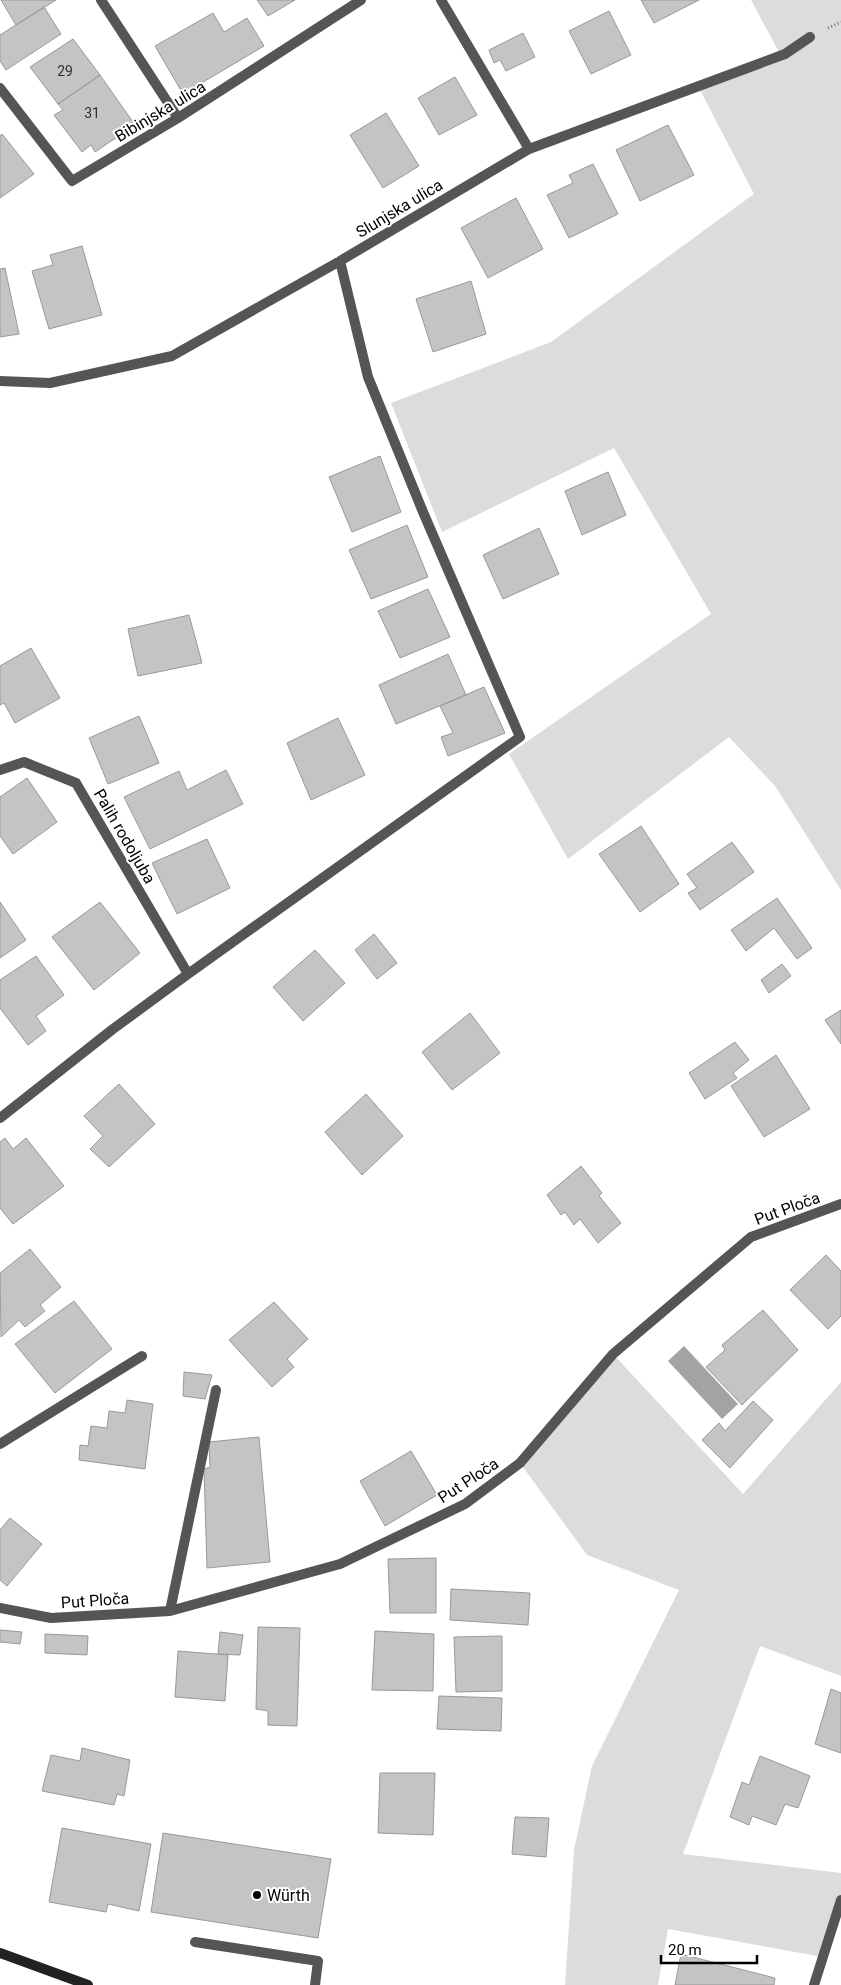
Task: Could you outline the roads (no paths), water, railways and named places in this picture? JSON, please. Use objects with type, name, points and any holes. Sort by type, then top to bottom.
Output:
[{"type":"main road","points":[[0,1953],[88,1985]]},
{"type":"street","points":[[101,0],[178,118]]},
{"type":"street","name":"Bibinjska ulica","points":[[0,88],[72,181],[178,118],[361,0]]},
{"type":"street","points":[[441,0],[529,149]]},
{"type":"street","name":"Slunjska ulica","points":[[0,381],[50,383],[172,356],[340,261],[529,149],[785,54],[810,37]]},
{"type":"street","points":[[0,1118],[113,1028],[520,737],[423,512],[368,377],[340,261]]},
{"type":"street","name":"Palih rodoljuba","points":[[0,770],[24,762],[76,783],[188,974]]},
{"type":"street","name":"Put Ploča","points":[[0,1608],[51,1618],[170,1610],[340,1564],[465,1504],[520,1463],[613,1354],[751,1237],[841,1204]]},
{"type":"street","points":[[0,1444],[142,1356]]},
{"type":"street","points":[[170,1610],[216,1390]]},
{"type":"street","points":[[814,1985],[841,1900]]},
{"type":"street","points":[[195,1942],[318,1961],[315,1985]]},
{"type":"place","name":"Würth","points":[[257,1895]]}]
